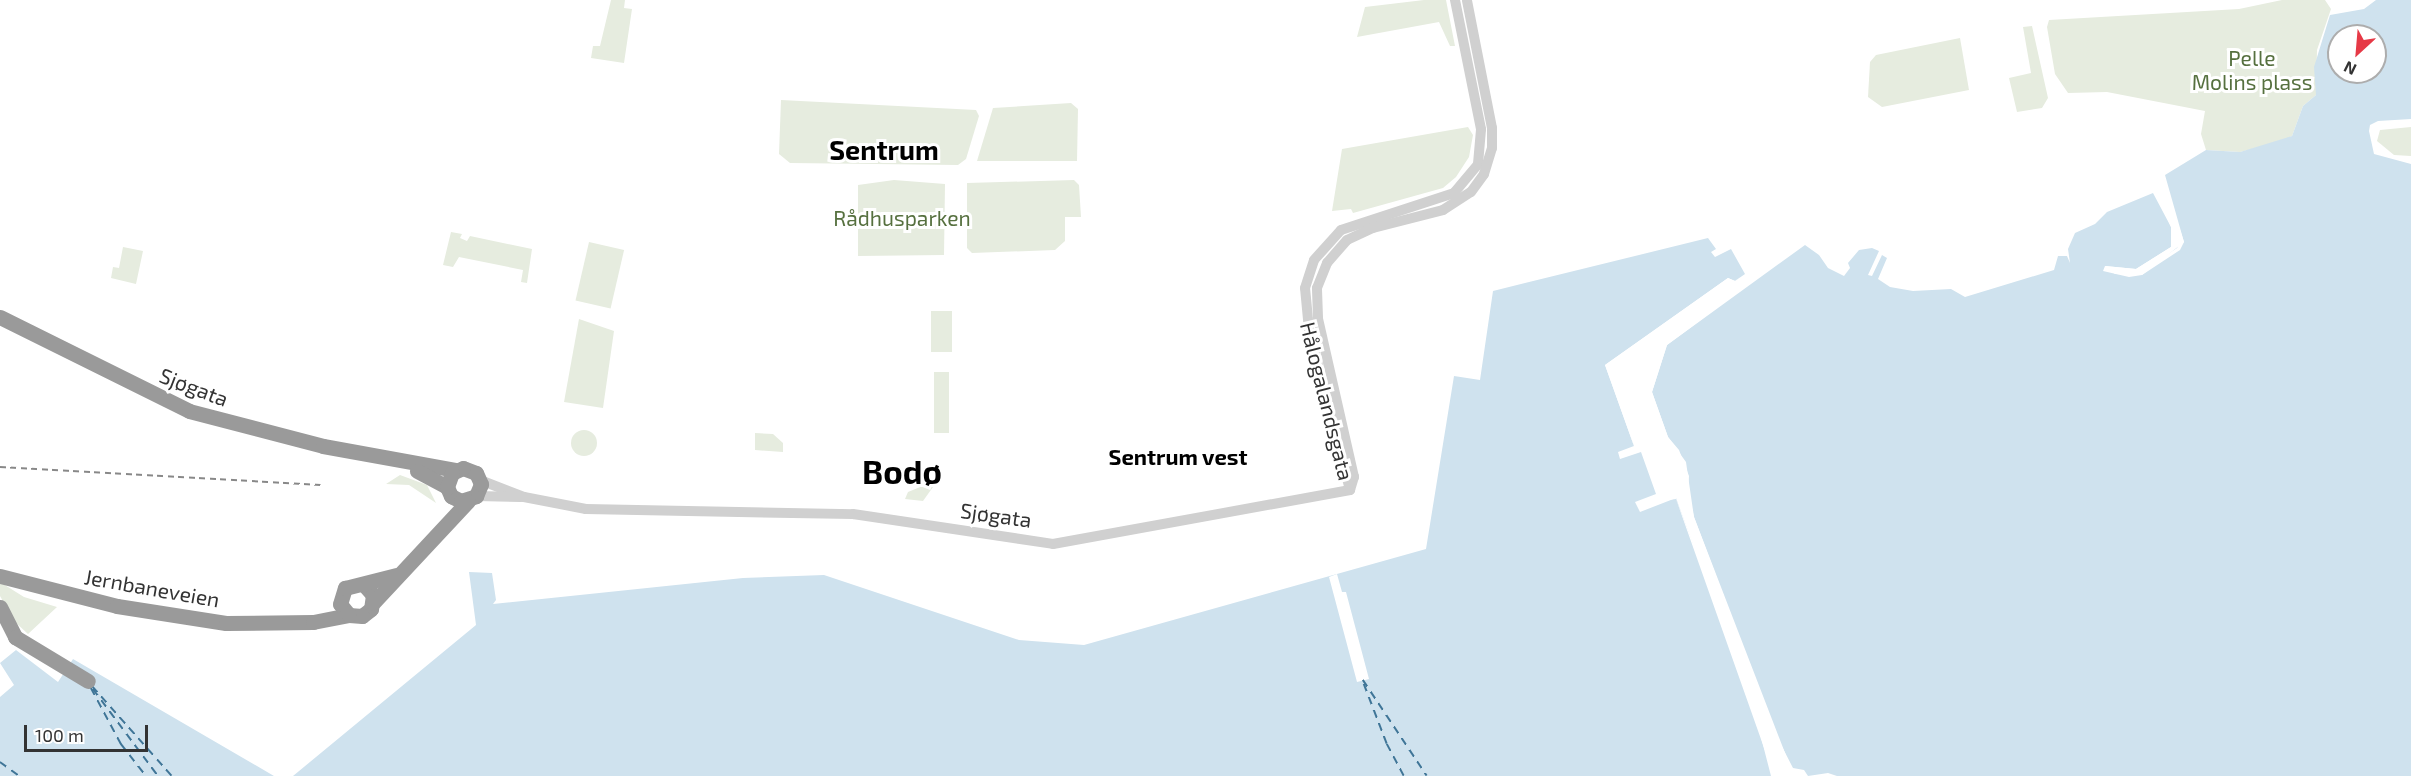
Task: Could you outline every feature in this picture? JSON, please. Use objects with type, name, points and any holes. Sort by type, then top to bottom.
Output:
[{"type":"highway","name":"Sjøgata","points":[[0,317],[189,411],[387,459],[455,470],[472,469],[480,480]]},
{"type":"highway","name":"Sjøgata","points":[[387,459],[448,490],[457,500],[472,499]]},
{"type":"highway","points":[[448,490],[455,470]]},
{"type":"highway","points":[[472,499],[480,480]]},
{"type":"highway","name":"Jernbaneveien","points":[[431,538],[448,490]]},
{"type":"highway","name":"Jernbaneveien","points":[[0,576],[167,615],[246,624],[364,615],[396,575],[472,499]]},
{"type":"highway","name":"Jernbaneveien","points":[[299,621],[340,597],[350,584],[365,586],[396,575]]},
{"type":"highway","points":[[365,586],[373,603]]},
{"type":"highway","points":[[340,597],[341,608],[349,615]]},
{"type":"highway","points":[[2,616],[15,636],[88,681]]},
{"type":"street","name":"Hålogalandsgata","points":[[1350,490],[1314,353],[1305,309],[1305,288],[1314,260],[1341,230],[1445,197],[1459,189],[1473,172],[1482,152],[1482,135],[1455,0]]},
{"type":"street","name":"Hålogalandsgata","points":[[1350,490],[1354,477],[1318,318],[1317,288],[1327,262],[1347,240],[1373,228],[1443,210],[1471,192],[1484,174],[1492,148],[1492,128],[1467,0]]},
{"type":"street","name":"Sjøgata","points":[[480,480],[524,496],[586,509],[853,514],[1053,544],[1350,490]]},
{"type":"street","name":"Sjøgata","points":[[472,499],[524,496]]},
{"type":"green space","points":[[611,0],[625,0],[624,8],[632,9],[624,63],[591,58],[593,46],[600,46]]},
{"type":"green space","points":[[1424,0],[1446,0],[1455,46],[1450,46],[1439,22],[1357,37],[1365,7]]},
{"type":"green space","name":"Pelle Molins plass","points":[[2282,0],[2325,0],[2331,9],[2317,50],[2316,95],[2303,106],[2292,136],[2276,143],[2240,152],[2206,150],[2201,134],[2205,111],[2107,92],[2068,93],[2055,74],[2047,27],[2049,20],[2239,9]]},
{"type":"green space","points":[[2032,26],[2048,98],[2042,108],[2017,112],[2009,78],[2031,73],[2023,27]]},
{"type":"green space","points":[[1960,38],[1969,90],[1882,107],[1868,97],[1870,62],[1876,55]]},
{"type":"green space","points":[[781,100],[976,110],[979,116],[966,159],[958,165],[790,163],[779,154]]},
{"type":"green space","points":[[1071,103],[1078,109],[1077,161],[977,161],[993,108]]},
{"type":"green space","points":[[1468,127],[1473,135],[1469,157],[1456,177],[1443,188],[1353,213],[1351,209],[1332,211],[1342,149]]},
{"type":"green space","points":[[2411,127],[2411,156],[2394,155],[2377,141],[2380,130]]},
{"type":"green space","name":"Rådhusparken","points":[[894,180],[945,184],[944,255],[858,256],[858,185]]},
{"type":"green space","points":[[1074,180],[1079,185],[1081,217],[1065,217],[1065,241],[1055,250],[972,253],[967,248],[967,183]]},
{"type":"green space","points":[[451,232],[462,234],[460,238],[467,241],[470,236],[532,249],[527,283],[521,282],[523,270],[459,257],[453,267],[443,265]]},
{"type":"green space","points":[[589,242],[624,250],[611,309],[576,300]]},
{"type":"green space","points":[[123,247],[143,251],[136,284],[111,278],[113,267],[119,268]]},
{"type":"green space","points":[[931,311],[952,311],[952,352],[931,352]]},
{"type":"green space","points":[[579,319],[614,331],[603,408],[564,402]]},
{"type":"green space","points":[[934,372],[949,372],[949,433],[934,433]]},
{"type":"green space","points":[[584,430],[593,434],[597,443],[593,452],[584,456],[575,452],[571,443],[575,434]]},
{"type":"green space","points":[[755,433],[773,434],[783,443],[783,452],[755,450]]},
{"type":"green space","points":[[400,475],[427,485],[436,503],[409,485],[386,484]]},
{"type":"green space","points":[[930,483],[933,487],[923,501],[905,499],[908,492]]},
{"type":"green space","points":[[0,582],[24,597],[57,607],[28,634],[14,621],[0,596]]},
{"type":"water","points":[[2376,0],[2411,0],[2411,119],[2378,121],[2370,125],[2369,131],[2374,154],[2411,164],[2411,776],[1837,776],[1828,773],[1808,776],[1804,770],[1793,768],[1775,733],[1694,517],[1688,490],[1689,476],[1679,450],[1668,437],[1652,392],[1667,345],[1805,245],[1819,255],[1828,268],[1844,276],[1850,268],[1848,263],[1859,250],[1872,248],[1879,251],[1868,275],[1872,276],[1882,255],[1887,258],[1878,279],[1890,287],[1913,291],[1951,289],[1965,297],[2054,270],[2058,256],[2067,256],[2070,263],[2068,249],[2075,233],[2095,224],[2107,212],[2153,193],[2171,227],[2171,247],[2136,269],[2105,266],[2115,274],[2142,275],[2184,242],[2165,175],[2206,150],[2240,152],[2292,136],[2303,106],[2316,95],[2314,67],[2327,25],[2327,84],[2387,84],[2387,24],[2327,24],[2330,15],[2364,9]]},
{"type":"water","points":[[1708,238],[1716,249],[1711,252],[1715,257],[1731,249],[1745,274],[1735,281],[1728,278],[1605,365],[1634,446],[1618,452],[1620,459],[1641,452],[1656,494],[1635,502],[1640,512],[1676,498],[1755,714],[1771,776],[293,776],[476,625],[469,572],[492,573],[496,600],[493,604],[743,578],[824,575],[1019,640],[1084,645],[1426,549],[1454,376],[1480,380],[1493,291]]},
{"type":"water","points":[[16,650],[58,682],[73,659],[274,776],[0,776],[0,697],[14,685],[0,663]]},
{"type":"pier","points":[[2162,174],[2184,242],[2180,250],[2142,275],[2129,277],[2103,271],[2105,266],[2136,269],[2171,247],[2171,227],[2155,191],[2174,226],[2174,249],[2137,271],[2126,273],[2141,272],[2177,248],[2181,241]]},
{"type":"pier","points":[[1728,278],[1735,281],[1609,366],[1635,449],[1605,365]]},
{"type":"pier","points":[[1750,280],[1752,282],[1667,345],[1652,392],[1668,437],[1686,462],[1694,517],[1792,771],[1772,734],[1691,518],[1683,463],[1665,438],[1649,392],[1665,343]]},
{"type":"pier","points":[[1675,496],[1758,713],[1774,776],[1676,499],[1659,501]]},
{"type":"pier","points":[[1337,574],[1342,592],[1346,592],[1369,679],[1357,682],[1329,577]]},
{"type":"ferry route","points":[[1363,680],[1427,776]]},
{"type":"ferry route","points":[[1364,684],[1387,744],[1404,776]]},
{"type":"ferry route","points":[[92,686],[172,776]]},
{"type":"ferry route","points":[[91,688],[121,744],[146,776]]},
{"type":"ferry route","points":[[93,689],[158,776]]},
{"type":"ferry route","points":[[0,762],[19,776]]},
{"type":"railway","points":[[0,467],[320,485]]},
{"type":"district","name":"Sentrum","points":[[884,150]]},
{"type":"district","name":"Sentrum vest","points":[[1178,457]]},
{"type":"district","name":"Bodø","points":[[902,472]]}]
